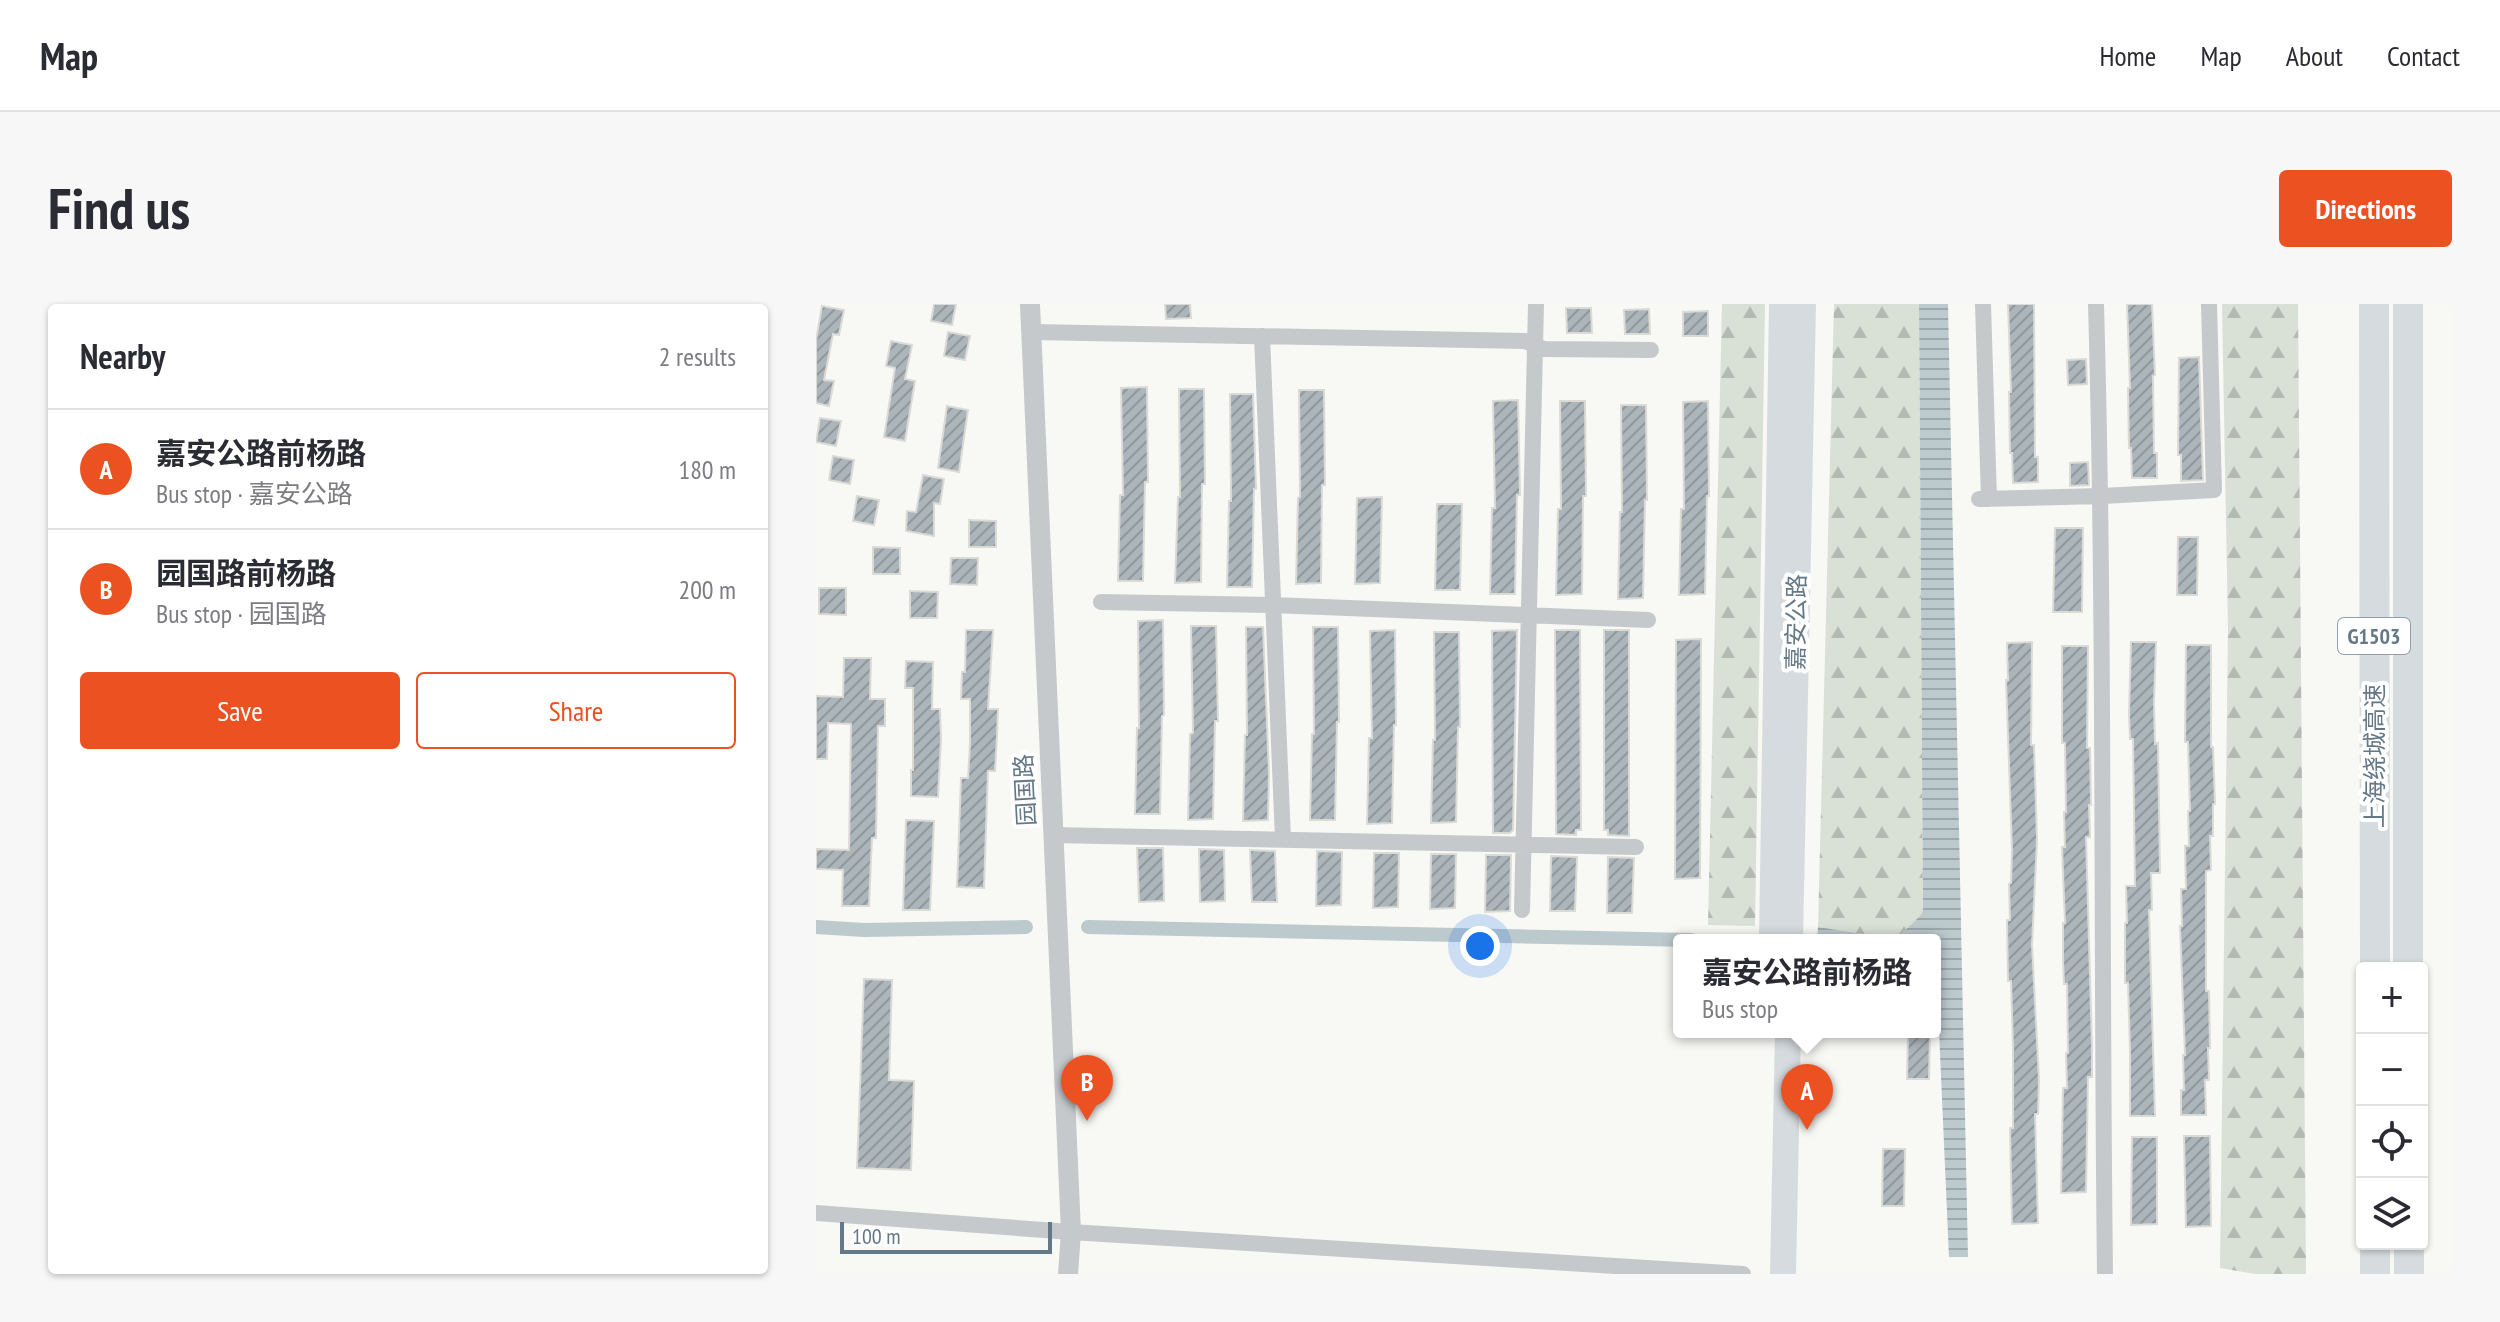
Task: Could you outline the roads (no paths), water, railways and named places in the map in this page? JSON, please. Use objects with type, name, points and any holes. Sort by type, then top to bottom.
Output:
[{"type":"highway","name":"上海绕城高速","points":[[2374,304],[2375,962]]},
{"type":"highway","name":"上海绕城高速","points":[[2408,304],[2408,962]]},
{"type":"highway","points":[[2375,1250],[2375,1274]]},
{"type":"highway","points":[[2409,1250],[2409,1274]]},
{"type":"main road","name":"嘉安公路","points":[[1781,929],[1782,304]]},
{"type":"main road","name":"嘉安公路","points":[[1781,929],[1803,304]]},
{"type":"main road","points":[[1766,1274],[1770,1038]]},
{"type":"main road","points":[[1783,1274],[1788,1038]]},
{"type":"street","name":"园国路","points":[[1030,304],[1071,1232],[1068,1274]]},
{"type":"street","points":[[1522,910],[1536,304]]},
{"type":"street","points":[[1983,304],[1984,499],[2214,490],[2209,304]]},
{"type":"street","points":[[2096,304],[2102,496],[2101,1013],[2105,1274]]},
{"type":"street","points":[[1032,332],[1525,341],[1544,349],[1651,350]]},
{"type":"street","points":[[1262,336],[1283,839]]},
{"type":"street","points":[[1101,602],[1273,605],[1648,620]]},
{"type":"street","points":[[1053,835],[1636,847]]},
{"type":"street","points":[[816,1213],[1743,1274]]},
{"type":"waterway","points":[[816,927],[864,930],[1026,927]]},
{"type":"waterway","points":[[1088,927],[1673,940]]},
{"type":"place","name":"园国路前杨路","points":[[1087,1121]]},
{"type":"place","name":"嘉安公路前杨路","points":[[1807,1130]]}]
